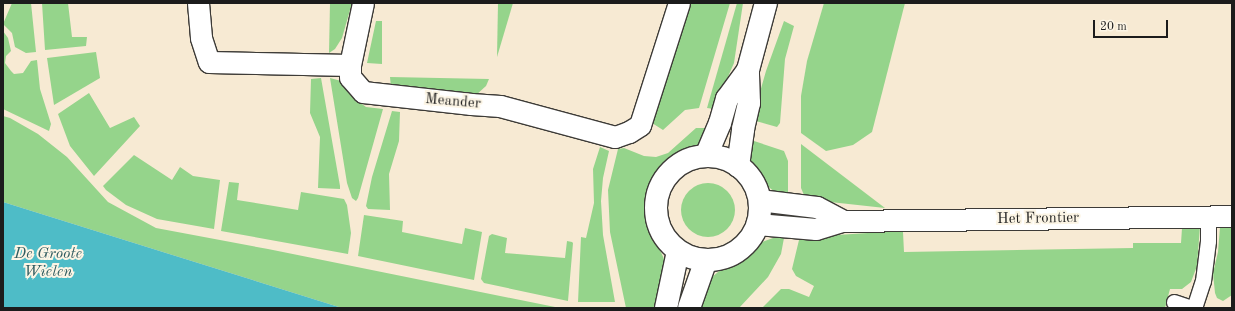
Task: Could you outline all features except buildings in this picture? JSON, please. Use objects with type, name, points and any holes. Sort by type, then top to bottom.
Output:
[{"type":"street","points":[[198,3],[200,38],[210,62],[350,65],[363,3]]},
{"type":"street","name":"Meander","points":[[350,65],[350,77],[363,92],[500,106],[615,137],[629,132],[640,125],[679,3]]},
{"type":"street","points":[[738,166],[742,129],[748,103],[748,70],[766,3]]},
{"type":"street","points":[[706,156],[720,123],[727,99],[748,70]]},
{"type":"street","points":[[706,156],[723,159],[738,166],[748,176],[755,187],[759,200],[760,212],[757,224],[751,236],[743,247],[732,254],[719,259],[706,260],[691,258],[678,251],[666,240],[659,226],[656,209],[658,193],[665,179],[676,167],[690,159],[706,156]]},
{"type":"street","points":[[759,200],[817,207],[842,221]]},
{"type":"street","points":[[1174,302],[1192,308],[1203,281],[1208,241],[1208,216]]},
{"type":"street","name":"Het Frontier","points":[[757,224],[816,229],[842,221],[1232,216]]},
{"type":"street","points":[[666,308],[678,251]]},
{"type":"street","points":[[689,308],[706,260]]},
{"type":"green space","points":[[12,3],[31,3],[36,52],[26,53],[15,47],[12,33],[3,24]]},
{"type":"green space","points":[[42,3],[68,3],[72,37],[87,37],[86,46],[45,50]]},
{"type":"green space","points":[[330,3],[352,3],[342,38],[335,49],[329,53]]},
{"type":"green space","points":[[498,3],[513,3],[497,57]]},
{"type":"green space","points":[[689,3],[730,3],[699,108],[685,110],[663,130],[652,123]]},
{"type":"green space","points":[[737,3],[743,3],[734,63],[714,109],[707,108]]},
{"type":"green space","points":[[824,3],[905,3],[872,132],[853,145],[826,151],[801,133],[801,96],[807,61]]},
{"type":"green space","points":[[376,21],[382,21],[382,64],[367,63]]},
{"type":"green space","points":[[784,21],[794,26],[785,59],[780,123],[777,127],[752,120],[766,71]]},
{"type":"green space","points":[[3,31],[8,38],[11,51],[6,56],[5,63],[14,74],[23,73],[31,61],[37,60],[40,89],[51,124],[49,131],[3,109]]},
{"type":"green space","points":[[96,52],[100,78],[54,105],[47,58]]},
{"type":"green space","points":[[390,77],[489,79],[486,86],[476,95],[391,87]]},
{"type":"green space","points":[[321,78],[340,189],[318,188],[320,137],[310,113],[311,79]]},
{"type":"green space","points":[[330,78],[345,82],[355,99],[366,107],[383,109],[356,201],[352,198],[347,183]]},
{"type":"green space","points":[[89,93],[110,128],[134,117],[140,126],[94,176],[70,146],[58,114]]},
{"type":"green space","points":[[392,111],[400,112],[399,141],[389,174],[390,210],[368,209],[366,206],[372,177]]},
{"type":"green space","points":[[3,116],[10,118],[38,134],[67,157],[108,202],[156,228],[560,308],[342,308],[3,202]]},
{"type":"green space","points":[[696,128],[706,128],[700,143],[686,154],[671,161],[659,173],[652,188],[649,205],[649,225],[664,259],[666,278],[659,308],[626,308],[610,232],[608,190],[618,149],[624,148],[644,156],[656,157],[668,153]]},
{"type":"green space","points":[[751,140],[784,151],[788,161],[788,194],[775,192],[758,179],[751,165],[748,152]]},
{"type":"green space","points":[[801,144],[885,208],[812,200],[804,195],[801,188]]},
{"type":"green space","points":[[600,147],[609,151],[603,178],[601,201],[603,235],[615,302],[578,302],[581,237],[586,238],[594,203],[593,169]]},
{"type":"green space","points":[[134,155],[172,180],[180,167],[193,176],[220,180],[214,229],[157,219],[126,205],[106,190],[103,186]]},
{"type":"green space","points":[[229,182],[239,183],[237,200],[298,210],[301,192],[344,199],[347,205],[351,233],[348,254],[221,231]]},
{"type":"green space","points":[[708,183],[718,185],[727,191],[733,200],[735,210],[733,220],[727,229],[718,235],[708,237],[698,235],[689,229],[683,220],[681,210],[683,200],[689,191],[698,185]]},
{"type":"green space","points":[[364,215],[403,221],[402,232],[462,244],[465,228],[482,232],[474,280],[358,256]]},
{"type":"green space","points":[[1200,226],[1197,266],[1191,282],[1182,289],[1170,289],[1165,308],[762,308],[781,289],[789,289],[809,297],[814,286],[796,276],[792,269],[799,240],[807,237],[898,231],[903,232],[904,252],[1133,248],[1133,243],[1181,243],[1182,228]]},
{"type":"green space","points":[[1230,226],[1232,229],[1232,295],[1223,301],[1217,298],[1215,293],[1213,273],[1218,252],[1220,227]]},
{"type":"green space","points":[[492,234],[507,238],[505,253],[565,258],[567,241],[572,242],[568,301],[484,283],[481,279],[489,236]]},
{"type":"green space","points":[[773,238],[784,238],[781,254],[768,277],[739,308],[697,308],[711,278],[725,266],[743,257],[759,243]]},
{"type":"water","name":"De Groote Wielen","points":[[3,202],[342,308],[3,308]]}]
